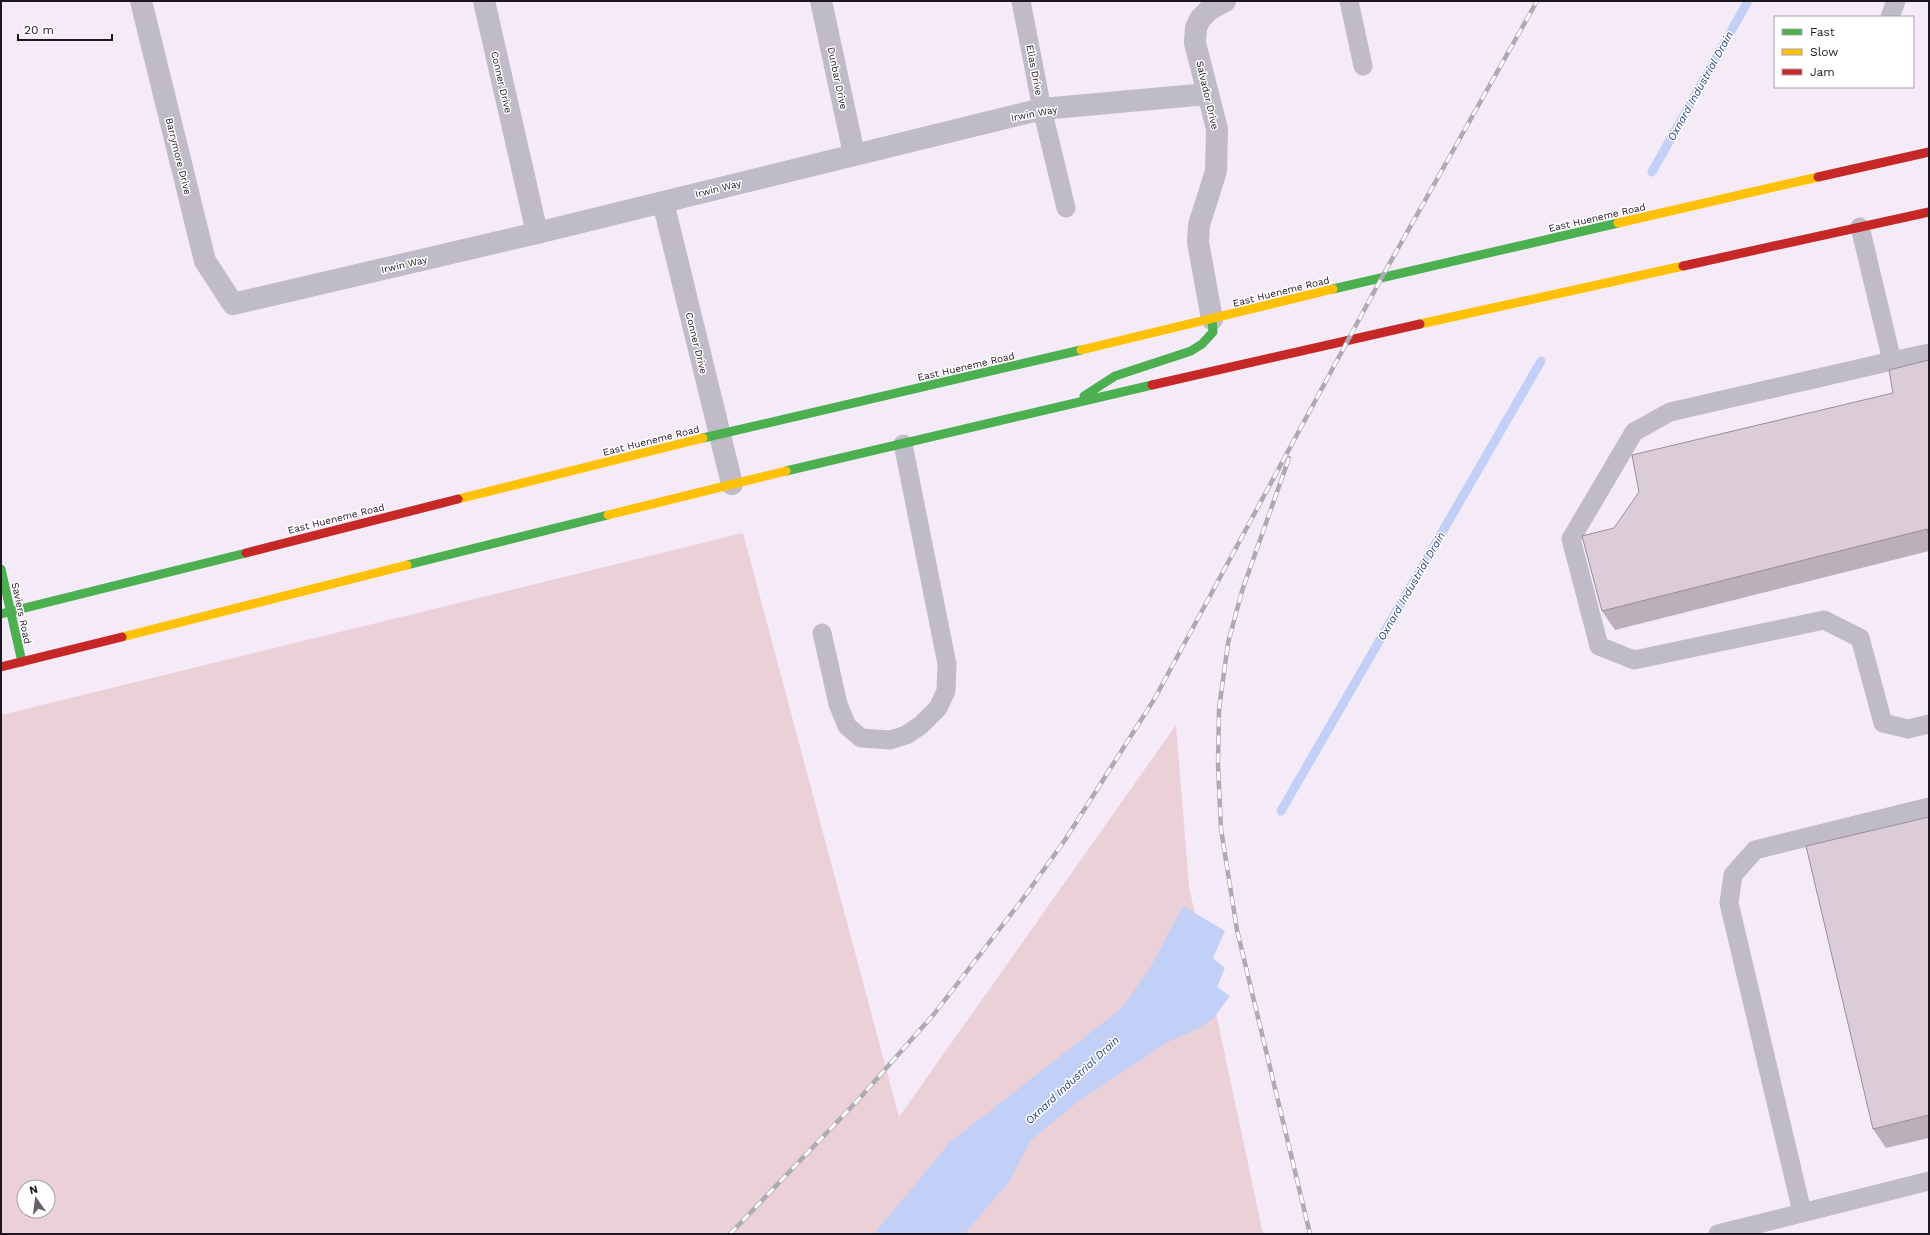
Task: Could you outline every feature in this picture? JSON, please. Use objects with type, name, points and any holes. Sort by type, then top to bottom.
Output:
[{"type":"main road","name":"East Hueneme Road","points":[[1,614],[720,434],[1212,319],[1382,277],[1929,152]]},
{"type":"main road","points":[[1,666],[732,484],[1075,402],[1351,338],[1929,212]]},
{"type":"main road","points":[[1075,402],[1115,376],[1191,351],[1202,344],[1213,332],[1212,319]]},
{"type":"main road","name":"Saviers Road","points":[[1,569],[22,662]]},
{"type":"street","name":"Barrymore Drive","points":[[141,1],[205,261],[233,304]]},
{"type":"street","name":"Conner Drive","points":[[484,1],[537,233]]},
{"type":"street","name":"Dunbar Drive","points":[[821,1],[854,154]]},
{"type":"street","name":"Salvador Drive","points":[[1212,319],[1198,242],[1199,224],[1216,171],[1217,129],[1195,43],[1196,28],[1200,19],[1209,10],[1225,1]]},
{"type":"street","name":"Irwin Way","points":[[233,304],[537,233],[1042,109],[1207,94]]},
{"type":"street","name":"Conner Drive","points":[[663,202],[732,484]]},
{"type":"lane","name":"Elias Drive","points":[[1021,1],[1042,109],[1066,208]]},
{"type":"lane","points":[[1349,1],[1363,66]]},
{"type":"lane","points":[[1890,16],[1896,1]]},
{"type":"lane","points":[[1860,227],[1892,361]]},
{"type":"lane","points":[[1929,353],[1670,412],[1634,432],[1571,540],[1599,646],[1634,660],[1824,620],[1860,638],[1883,723],[1908,729],[1929,724]]},
{"type":"lane","points":[[822,633],[838,704],[848,726],[861,738],[890,740],[906,735],[921,725],[938,708],[946,691],[947,664],[903,444]]},
{"type":"lane","points":[[1802,1212],[1729,903],[1733,875],[1755,850],[1929,807]]},
{"type":"lane","points":[[1718,1234],[1929,1181]]},
{"type":"shaded area","points":[[743,533],[899,1117],[1176,725],[1189,886],[1263,1234],[1,1234],[1,715]]},
{"type":"water","points":[[1183,906],[1225,931],[1213,958],[1225,968],[1217,987],[1230,996],[1212,1020],[1197,1029],[1168,1042],[1080,1100],[1031,1140],[1009,1182],[964,1234],[874,1234],[950,1142],[1122,1008],[1151,966]]},
{"type":"building","points":[[1929,360],[1929,536],[1927,529],[1602,611],[1582,536],[1614,528],[1639,492],[1632,455],[1893,393],[1889,370]]},
{"type":"building","points":[[1929,817],[1929,1115],[1873,1129],[1806,846]]},
{"type":"waterway","name":"Oxnard Industrial Drain","points":[[1652,172],[1748,1]]},
{"type":"waterway","name":"Oxnard Industrial Drain","points":[[1281,811],[1541,361]]},
{"type":"railway","points":[[730,1234],[859,1099],[934,1014],[1022,900],[1065,840],[1155,698],[1382,277],[1537,1]]},
{"type":"railway","points":[[1289,458],[1242,591],[1228,643],[1219,709],[1218,765],[1221,829],[1237,930],[1310,1234]]},
{"type":"traffic: fast","points":[[1333,289],[1618,223]]},
{"type":"traffic: fast","points":[[1084,396],[1115,376],[1191,351],[1202,344],[1213,332],[1212,319]]},
{"type":"traffic: fast","points":[[703,438],[1081,350]]},
{"type":"traffic: fast","points":[[786,471],[1152,385]]},
{"type":"traffic: fast","points":[[407,565],[608,515]]},
{"type":"traffic: fast","points":[[1,614],[246,553]]},
{"type":"traffic: fast","points":[[1,569],[22,662]]},
{"type":"traffic: slow","points":[[1618,223],[1818,177]]},
{"type":"traffic: slow","points":[[1420,324],[1683,266]]},
{"type":"traffic: slow","points":[[1081,350],[1333,289]]},
{"type":"traffic: slow","points":[[458,499],[703,438]]},
{"type":"traffic: slow","points":[[608,515],[786,471]]},
{"type":"traffic: slow","points":[[122,637],[407,565]]},
{"type":"traffic: jam","points":[[1818,177],[1929,152]]},
{"type":"traffic: jam","points":[[1683,266],[1929,212]]},
{"type":"traffic: jam","points":[[1152,385],[1420,324]]},
{"type":"traffic: jam","points":[[246,553],[458,499]]},
{"type":"traffic: jam","points":[[1,667],[122,637]]}]
